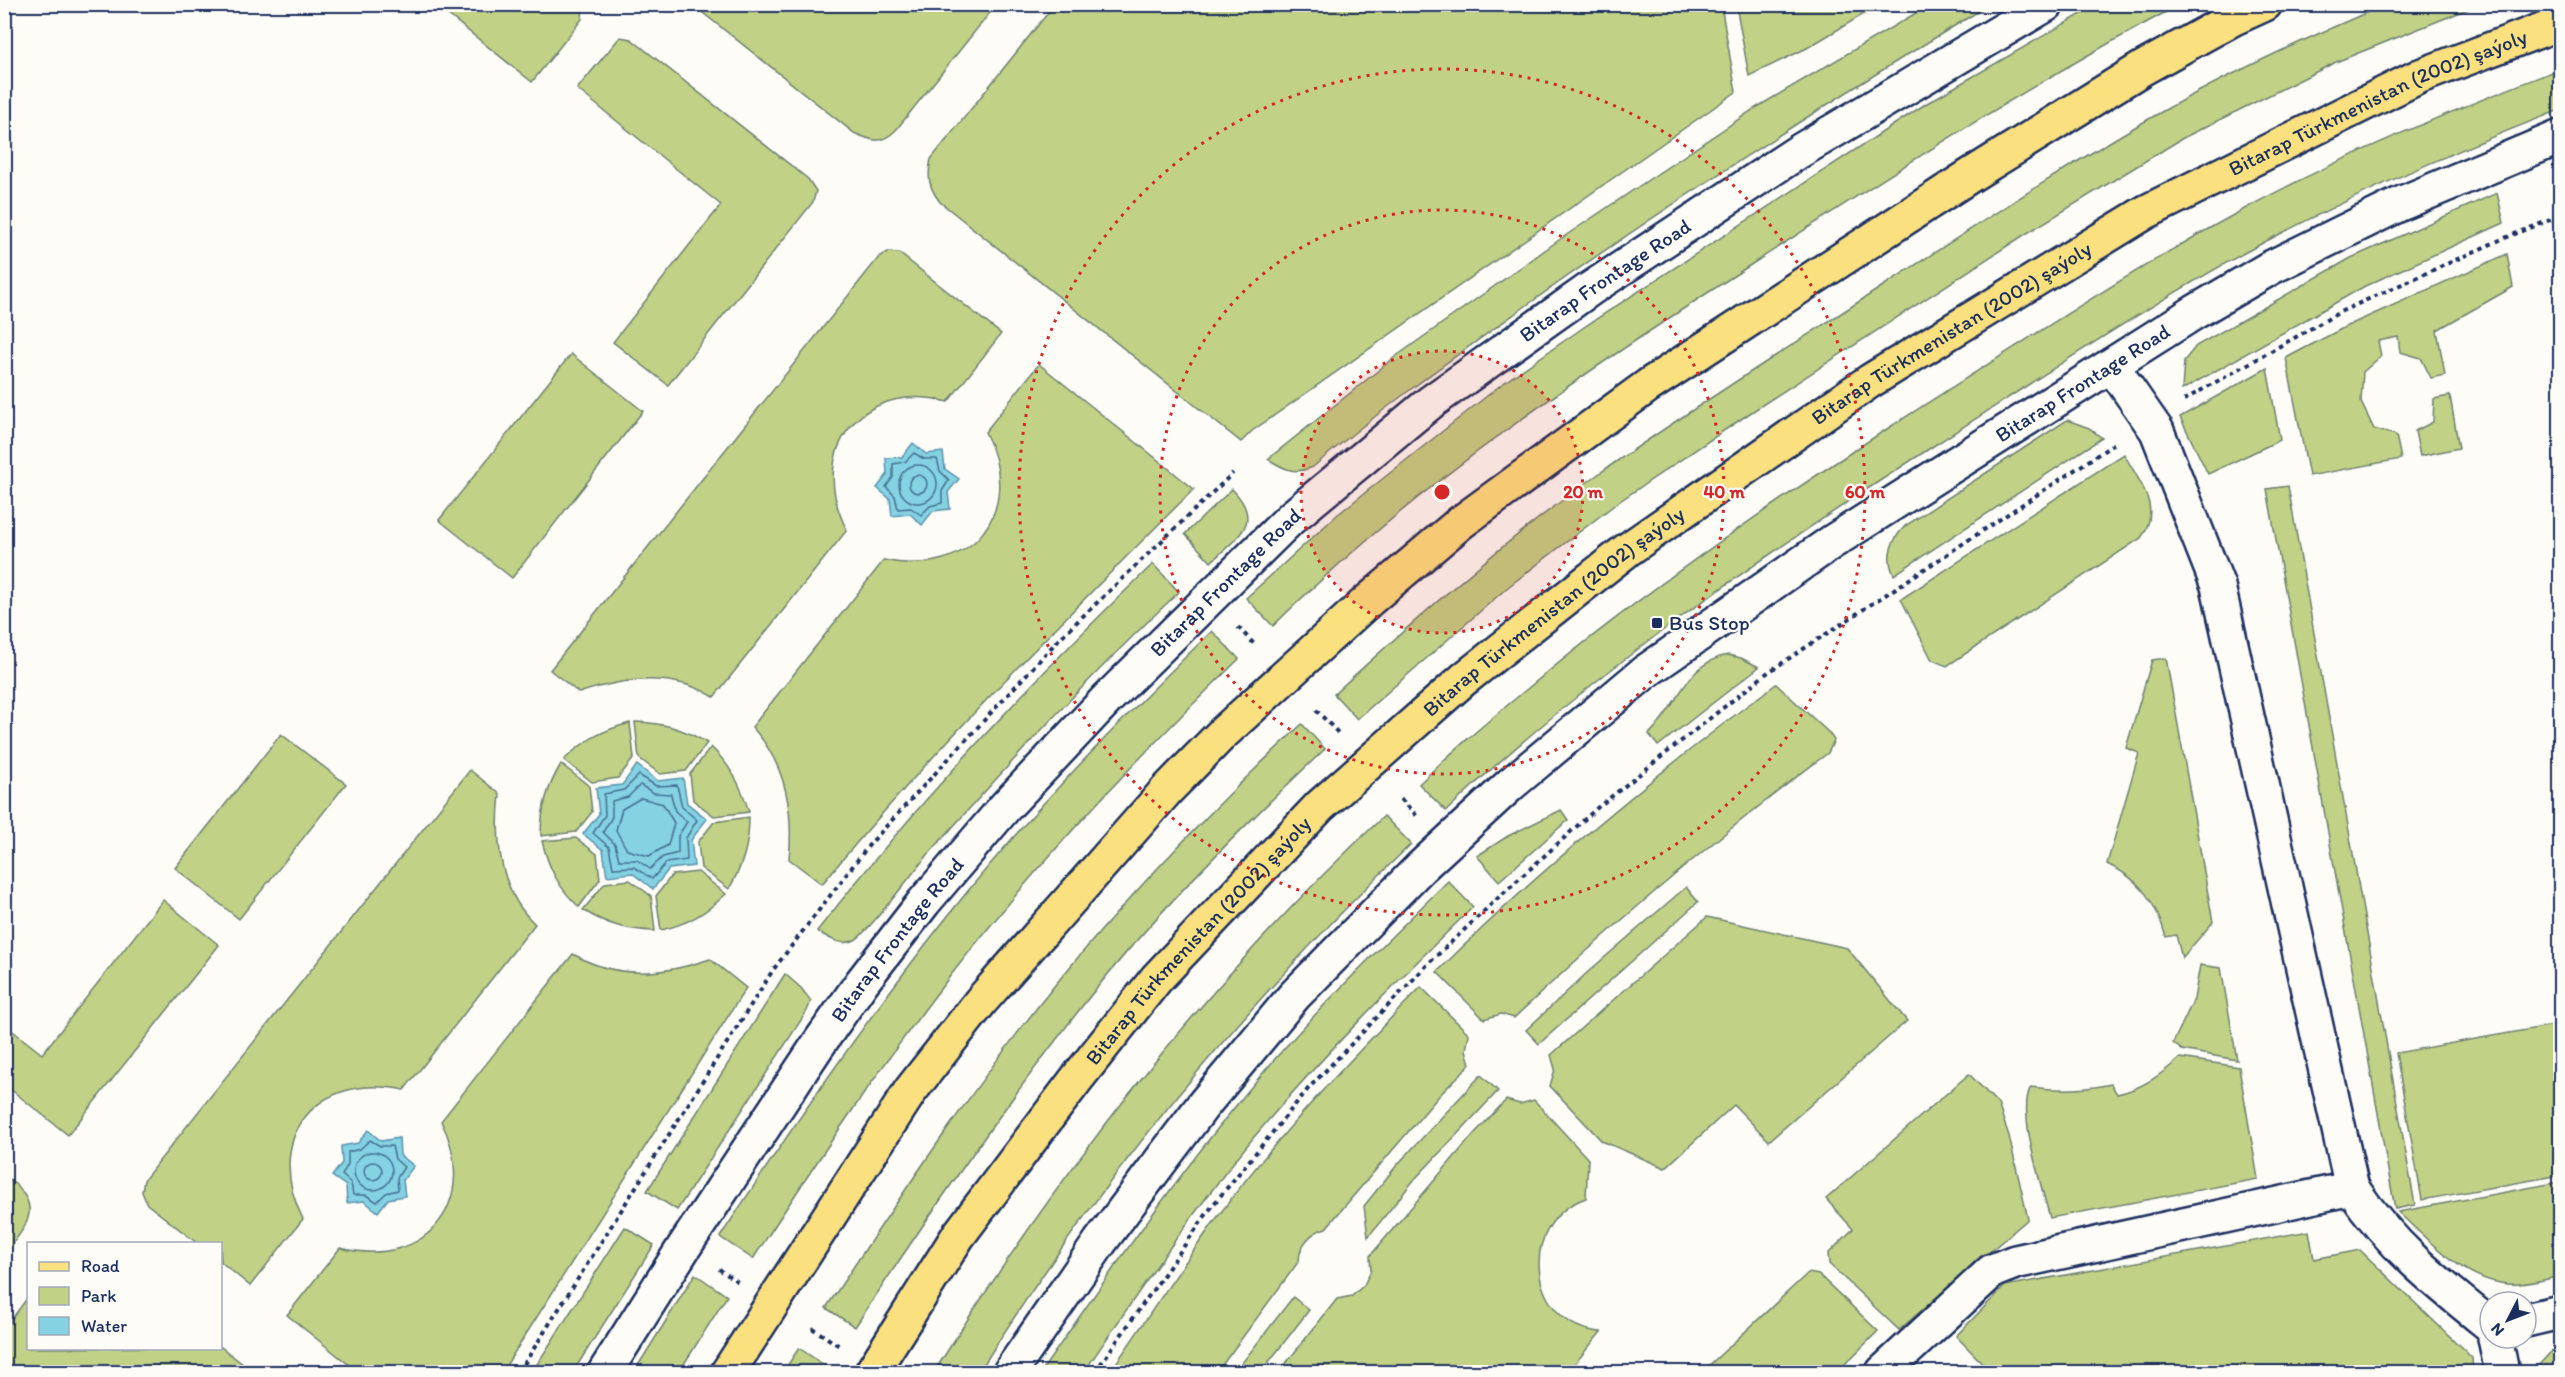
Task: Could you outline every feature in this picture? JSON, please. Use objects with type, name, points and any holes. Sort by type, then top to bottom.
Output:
[{"type":"main road","points":[[728,1372],[911,1090],[981,1001],[1167,790],[1222,734],[1369,600],[1470,516],[1649,385],[1971,175],[2133,75],[2232,19],[2265,4]]},
{"type":"main road","name":"Bitarap Türkmenistan (2002) şaýoly","points":[[872,1372],[958,1236],[1157,978],[1320,806],[1464,680],[1627,550],[1870,381],[2146,212],[2420,76],[2560,23]]},
{"type":"street","name":"Bitarap Frontage Road","points":[[606,1372],[684,1247],[818,1045],[924,902],[1006,806],[1107,699],[1291,518],[1431,402],[1590,289],[1798,152],[2047,4]]},
{"type":"street","name":"Bitarap Frontage Road","points":[[1010,1372],[1100,1242],[1166,1154],[1294,996],[1420,868],[1511,784],[1645,672],[1709,624],[1832,542],[2196,312],[2290,258],[2400,204],[2560,137]]},
{"type":"street","points":[[2112,366],[2157,430],[2218,586],[2352,1188],[2383,1232],[2421,1270],[2478,1315]]},
{"type":"street","points":[[1883,1372],[1992,1270],[2014,1262],[2352,1188]]},
{"type":"street","points":[[2538,1317],[2560,1312]]},
{"type":"street","points":[[2497,1350],[2502,1372]]},
{"type":"path","points":[[2181,402],[2342,311],[2500,240],[2560,216]]},
{"type":"path","points":[[1095,1372],[1213,1205],[1308,1089],[1422,969],[1597,808],[1767,673],[2121,439]]},
{"type":"path","points":[[519,1372],[773,970],[869,845],[1060,638],[1233,473]]},
{"type":"path","points":[[1316,710],[1340,735]]},
{"type":"path","points":[[812,1328],[842,1347]]},
{"type":"green space","points":[[583,4],[582,19],[532,82],[436,5]]},
{"type":"green space","points":[[1055,4],[1721,5],[1736,92],[1252,431],[1241,442],[940,202],[933,192],[929,177],[931,159]]},
{"type":"green space","points":[[1736,4],[1879,5],[1807,48],[1749,76]]},
{"type":"green space","points":[[1931,4],[1989,5],[1872,76],[1642,225],[1420,383],[1313,467],[1300,471],[1289,470],[1268,459],[1395,357],[1559,240],[1754,109]]},
{"type":"green space","points":[[2387,4],[2478,5],[2336,62],[2183,138],[2024,235],[1750,413],[1617,503],[1508,587],[1357,719],[1334,694],[1430,608],[1528,526],[1668,426],[2022,196],[2127,132],[2245,68]]},
{"type":"green space","points":[[693,5],[996,5],[896,130],[886,138],[876,140],[854,133]]},
{"type":"green space","points":[[2097,5],[2179,5],[2069,66],[1908,164],[1562,390],[1384,525],[1327,574],[1273,626],[1246,598],[1337,515],[1502,384],[1587,325],[1927,103]]},
{"type":"green space","points":[[620,37],[631,39],[808,179],[816,191],[813,202],[668,385],[613,342],[721,205],[577,89]]},
{"type":"green space","points":[[2560,69],[2560,110],[2369,191],[2257,246],[2094,342],[1807,529],[1620,662],[1502,759],[1446,811],[1419,784],[1469,738],[1565,658],[1655,588],[1842,458],[2062,317],[2193,238],[2316,172],[2437,118]]},
{"type":"green space","points":[[2497,193],[2504,223],[2365,286],[2182,390],[2184,361],[2196,346],[2351,258]]},
{"type":"green space","points":[[888,252],[899,253],[1001,334],[948,402],[917,398],[890,401],[867,412],[850,428],[838,449],[833,473],[836,501],[847,530],[714,697],[681,683],[664,680],[630,681],[579,693],[550,670],[879,257]]},
{"type":"green space","points":[[2507,254],[2513,287],[2437,330],[2445,375],[2431,378],[2421,358],[2400,352],[2398,337],[2378,341],[2381,356],[2363,372],[2361,402],[2374,429],[2396,435],[2401,459],[2309,476],[2286,358],[2347,326]]},
{"type":"green space","points":[[571,354],[643,411],[512,578],[439,520]]},
{"type":"green space","points":[[1039,364],[1194,489],[956,732],[822,884],[789,859],[790,823],[785,788],[773,756],[752,727],[884,560],[915,563],[942,559],[965,549],[983,533],[994,513],[999,488],[996,461],[985,432]]},
{"type":"green space","points":[[2267,368],[2280,440],[2208,474],[2180,417]]},
{"type":"green space","points":[[2450,396],[2459,448],[2420,456],[2415,431],[2433,422],[2434,399]]},
{"type":"green space","points":[[2067,420],[2089,428],[2102,438],[1894,575],[1890,561],[1891,549],[1896,537],[1905,526]]},
{"type":"green space","points":[[2124,454],[2142,485],[2149,505],[2150,516],[2141,538],[1947,666],[1932,660],[1901,599]]},
{"type":"green space","points":[[2288,486],[2415,1205],[2395,1209],[2267,489]]},
{"type":"green space","points":[[1232,489],[1242,501],[1247,520],[1238,537],[1211,562],[1185,534]]},
{"type":"green space","points":[[1153,564],[1179,592],[1081,688],[1018,755],[926,857],[861,935],[845,943],[831,939],[817,931],[936,788],[978,742],[1108,607]]},
{"type":"green space","points":[[1212,631],[1239,659],[1108,791],[986,931],[924,1010],[865,1092],[753,1259],[720,1237],[833,1069],[955,907],[1015,835],[1079,765]]},
{"type":"green space","points":[[1728,655],[1741,658],[1759,667],[1658,746],[1649,734],[1692,676],[1714,659]]},
{"type":"green space","points":[[2166,658],[2213,922],[2182,958],[2176,935],[2166,937],[2146,893],[2129,877],[2107,864],[2139,753],[2126,748],[2152,660]]},
{"type":"green space","points":[[1776,684],[1828,732],[1834,740],[1828,753],[1667,881],[1514,1018],[1501,1014],[1484,1019],[1437,972],[1559,858],[1688,752]]},
{"type":"green space","points":[[635,722],[672,727],[707,743],[686,771],[660,774],[639,758]]},
{"type":"green space","points":[[630,723],[634,758],[618,778],[592,782],[564,760],[594,737]]},
{"type":"green space","points":[[1302,724],[1325,749],[1198,874],[1108,974],[992,1126],[855,1327],[826,1308],[965,1104],[1055,985],[1174,850]]},
{"type":"green space","points":[[281,734],[346,784],[239,919],[175,868]]},
{"type":"green space","points":[[711,747],[734,776],[749,812],[714,816],[693,800],[690,774]]},
{"type":"green space","points":[[561,764],[589,786],[592,812],[576,832],[541,836],[546,798]]},
{"type":"green space","points":[[470,770],[500,794],[498,829],[502,864],[514,896],[523,911],[535,924],[404,1090],[373,1087],[345,1091],[323,1101],[305,1117],[294,1138],[289,1162],[292,1189],[303,1219],[250,1286],[222,1263],[222,1242],[196,1242],[147,1204],[142,1192],[144,1180]]},
{"type":"green space","points":[[1561,810],[1568,820],[1499,881],[1477,856],[1508,836]]},
{"type":"green space","points":[[1384,816],[1411,844],[1290,966],[1178,1094],[1075,1229],[979,1372],[934,1372],[1033,1223],[1141,1079],[1257,944]]},
{"type":"green space","points":[[749,817],[744,854],[729,889],[701,868],[698,842],[714,822]]},
{"type":"green space","points":[[576,838],[597,854],[600,879],[579,907],[555,877],[542,841]]},
{"type":"green space","points":[[698,872],[726,894],[696,917],[680,925],[661,930],[656,896],[672,875]]},
{"type":"green space","points":[[630,880],[651,896],[655,931],[618,926],[583,910],[605,883]]},
{"type":"green space","points":[[1448,881],[1473,907],[1360,1019],[1254,1137],[1187,1223],[1084,1372],[1041,1372],[1153,1213],[1243,1097],[1316,1014]]},
{"type":"green space","points":[[1686,887],[1698,902],[1539,1044],[1526,1030],[1589,971]]},
{"type":"green space","points":[[163,900],[219,945],[68,1135],[5,1085],[5,1025],[42,1054]]},
{"type":"green space","points":[[1707,917],[1847,948],[1907,1021],[1769,1141],[1734,1105],[1665,1168],[1602,1141],[1550,1086],[1555,1069],[1551,1055]]},
{"type":"green space","points":[[573,954],[606,968],[640,972],[675,969],[710,959],[746,988],[502,1372],[358,1372],[287,1315],[340,1248],[371,1252],[399,1249],[421,1238],[439,1222],[450,1202],[454,1177],[452,1150],[441,1121]]},
{"type":"green space","points":[[2200,965],[2221,968],[2237,1060],[2182,1050],[2173,1043],[2194,999]]},
{"type":"green space","points":[[785,974],[801,988],[811,1001],[807,1011],[677,1210],[647,1191]]},
{"type":"green space","points":[[1421,987],[1469,1034],[1466,1050],[1470,1064],[1438,1097],[1326,1228],[1307,1240],[1301,1250],[1299,1261],[1217,1372],[1110,1372],[1219,1215],[1266,1155],[1316,1098]]},
{"type":"green space","points":[[2560,1024],[2560,1175],[2422,1200],[2396,1053]]},
{"type":"green space","points":[[2180,1058],[2239,1067],[2258,1179],[2050,1218],[2029,1132],[2027,1098],[2031,1087],[2071,1089],[2111,1084],[2117,1094],[2135,1089],[2151,1080]]},
{"type":"green space","points":[[1969,1074],[1998,1104],[2009,1136],[2028,1219],[1899,1330],[1829,1264],[1828,1254],[1853,1229],[1826,1199]]},
{"type":"green space","points":[[1481,1075],[1498,1091],[1414,1180],[1368,1237],[1364,1206],[1397,1165]]},
{"type":"green space","points":[[1506,1100],[1520,1104],[1534,1100],[1588,1159],[1586,1198],[1564,1210],[1548,1228],[1540,1249],[1540,1272],[1545,1293],[1558,1312],[1576,1326],[1601,1332],[1568,1372],[1279,1372],[1337,1299],[1352,1296],[1364,1285],[1371,1270],[1370,1256],[1473,1135]]},
{"type":"green space","points":[[5,1175],[25,1196],[29,1205],[29,1213],[21,1232],[5,1254]]},
{"type":"green space","points":[[2560,1182],[2560,1276],[2535,1282],[2501,1283],[2484,1279],[2468,1271],[2452,1261],[2398,1212]]},
{"type":"green space","points":[[625,1227],[654,1245],[573,1372],[532,1372]]},
{"type":"green space","points":[[2309,1231],[2314,1259],[2360,1250],[2472,1358],[2473,1372],[1991,1372],[1956,1336],[2005,1286]]},
{"type":"green space","points":[[1808,1273],[1819,1275],[1878,1331],[1837,1372],[1702,1372]]},
{"type":"green space","points":[[695,1274],[727,1296],[679,1372],[634,1372]]},
{"type":"green space","points":[[1293,1297],[1309,1310],[1261,1372],[1235,1372]]},
{"type":"green space","points":[[27,1298],[27,1350],[222,1350],[222,1348],[253,1372],[5,1372],[5,1328]]},
{"type":"green space","points":[[2560,1342],[2560,1372],[2536,1372],[2538,1366]]},
{"type":"green space","points":[[799,1348],[827,1367],[824,1372],[783,1372]]},
{"type":"water","points":[[913,443],[926,454],[943,452],[945,469],[959,479],[948,492],[950,509],[933,511],[922,525],[910,514],[892,516],[890,499],[877,488],[887,475],[886,458],[902,457]]},
{"type":"water","points":[[637,765],[658,781],[683,778],[687,803],[707,819],[691,840],[694,866],[669,869],[653,889],[632,873],[607,876],[603,850],[583,834],[599,814],[596,788],[622,785]]},
{"type":"water","points":[[368,1130],[381,1141],[399,1138],[400,1155],[414,1166],[403,1180],[405,1196],[388,1199],[378,1212],[364,1201],[347,1203],[346,1186],[332,1176],[342,1163],[341,1146],[358,1143]]},
{"type":"place","name":"Bus Stop","points":[[1657,623]]}]
